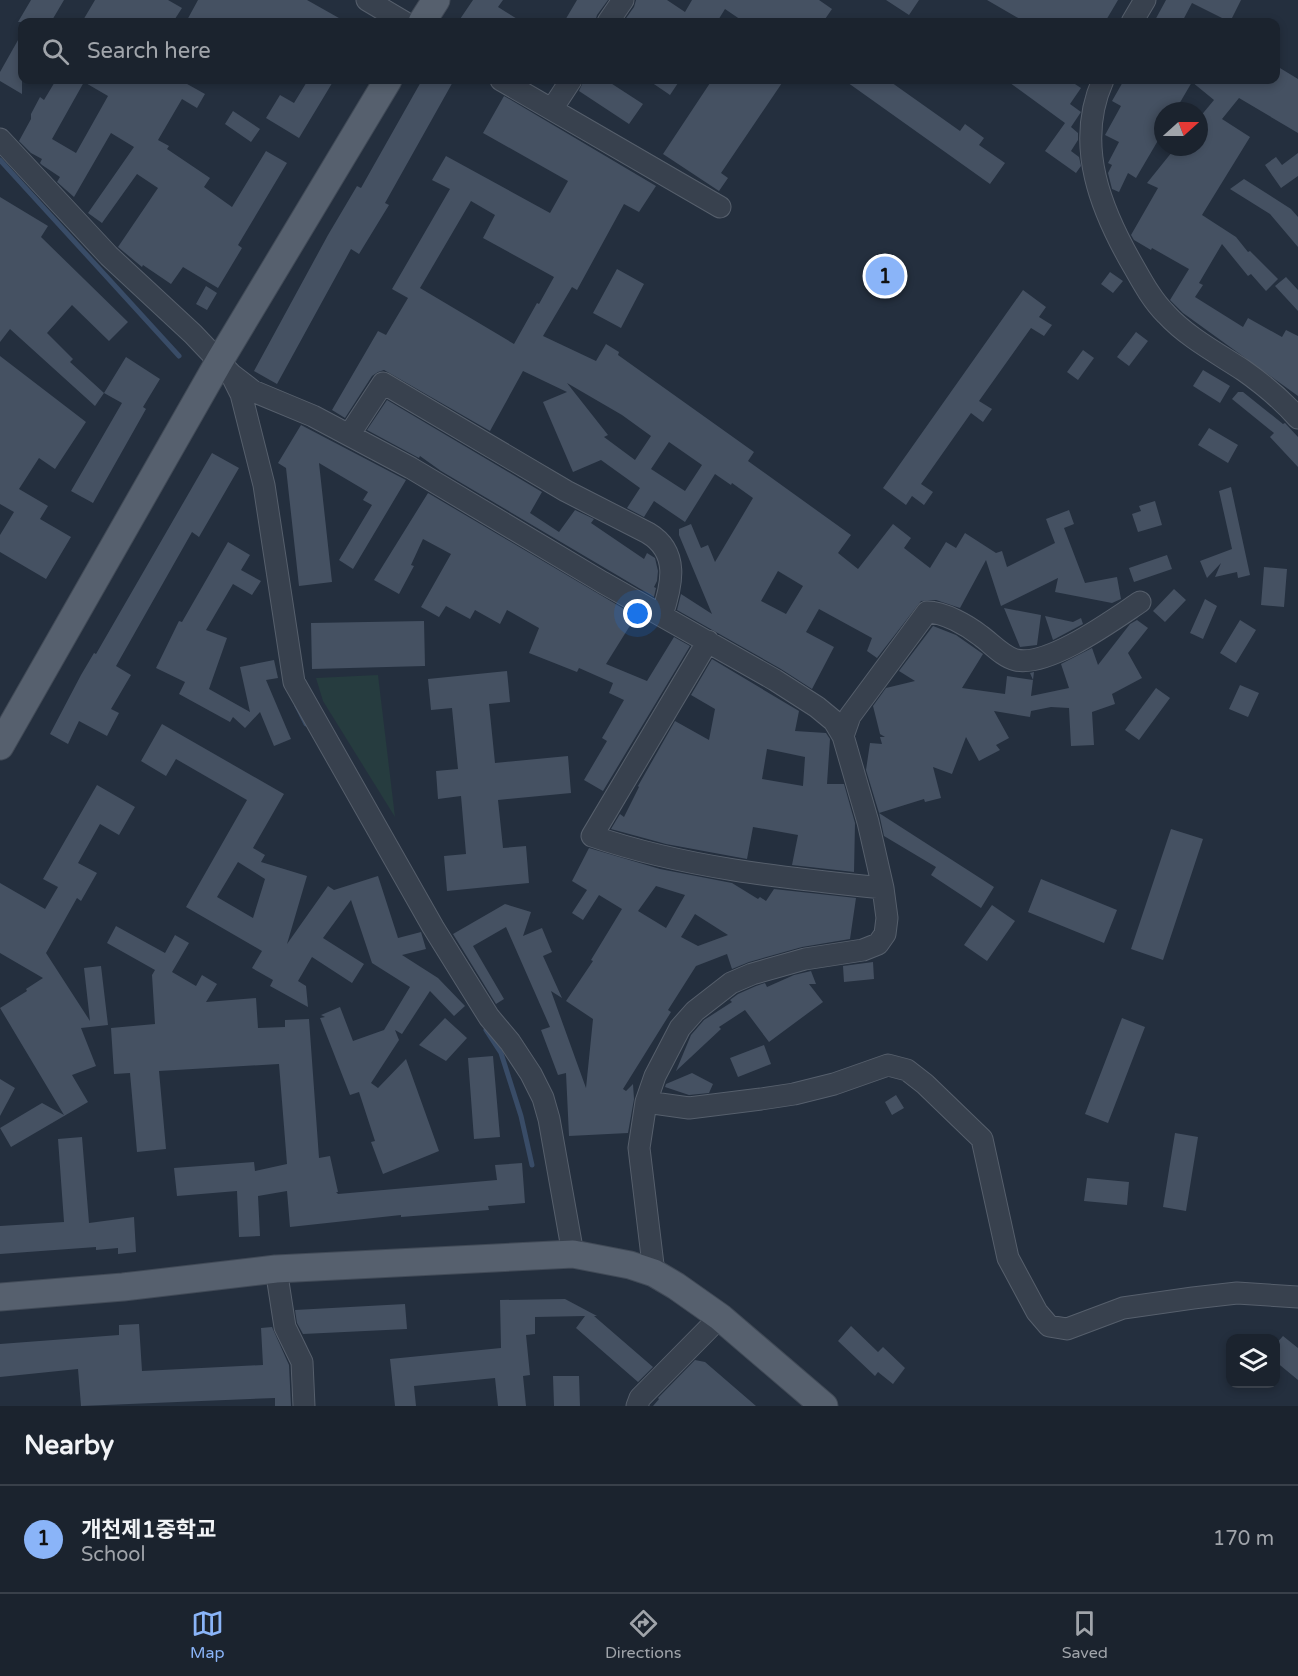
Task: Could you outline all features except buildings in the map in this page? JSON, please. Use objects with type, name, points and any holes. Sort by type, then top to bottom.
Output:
[{"type":"main road","points":[[425,18],[436,0]]},
{"type":"main road","points":[[0,746],[225,367],[385,84]]},
{"type":"main road","points":[[0,1297],[123,1287],[276,1269],[573,1254],[615,1261],[654,1273],[700,1300],[824,1406]]},
{"type":"street","points":[[367,0],[397,18]]},
{"type":"street","points":[[611,18],[623,0]]},
{"type":"street","points":[[1134,18],[1145,0]]},
{"type":"street","points":[[508,84],[720,207]]},
{"type":"street","points":[[552,109],[568,84]]},
{"type":"street","points":[[1101,84],[1093,103],[1092,164],[1097,189],[1111,224],[1129,259],[1166,315],[1212,351],[1266,387],[1298,418]]},
{"type":"street","points":[[0,139],[109,256],[253,391],[313,416],[411,468],[592,576],[708,641],[817,706],[834,721],[843,736],[884,888],[887,918],[885,934],[878,944],[863,950],[777,965],[741,978],[712,996],[680,1028],[655,1076],[646,1102],[639,1148],[654,1273]]},
{"type":"street","points":[[225,367],[241,394],[264,485],[294,682],[433,927],[489,1017],[510,1042],[531,1074],[543,1098],[549,1119],[573,1254]]},
{"type":"street","points":[[349,435],[383,383],[566,491],[648,533],[658,539],[667,551],[671,562],[668,597],[662,615]]},
{"type":"street","points":[[843,736],[850,716],[927,612],[935,612],[969,627],[1015,660],[1031,660],[1059,651],[1140,602]]},
{"type":"street","points":[[708,641],[592,836],[660,857],[795,879],[884,888]]},
{"type":"street","points":[[646,1102],[689,1108],[794,1094],[834,1084],[888,1065],[907,1070],[925,1084],[982,1139],[1008,1257],[1036,1312],[1049,1326],[1067,1329],[1123,1308],[1193,1298],[1238,1293],[1298,1297]]},
{"type":"street","points":[[276,1269],[285,1327],[302,1362],[304,1406]]},
{"type":"street","points":[[637,1406],[640,1398],[720,1317]]},
{"type":"green space","points":[[378,675],[395,817],[323,701],[316,678]]},
{"type":"waterway","points":[[0,160],[179,356]]},
{"type":"waterway","points":[[297,706],[306,724]]},
{"type":"waterway","points":[[486,1030],[501,1053],[521,1116],[532,1165]]},
{"type":"place","name":"개천제1중학교","points":[[885,276]]}]
